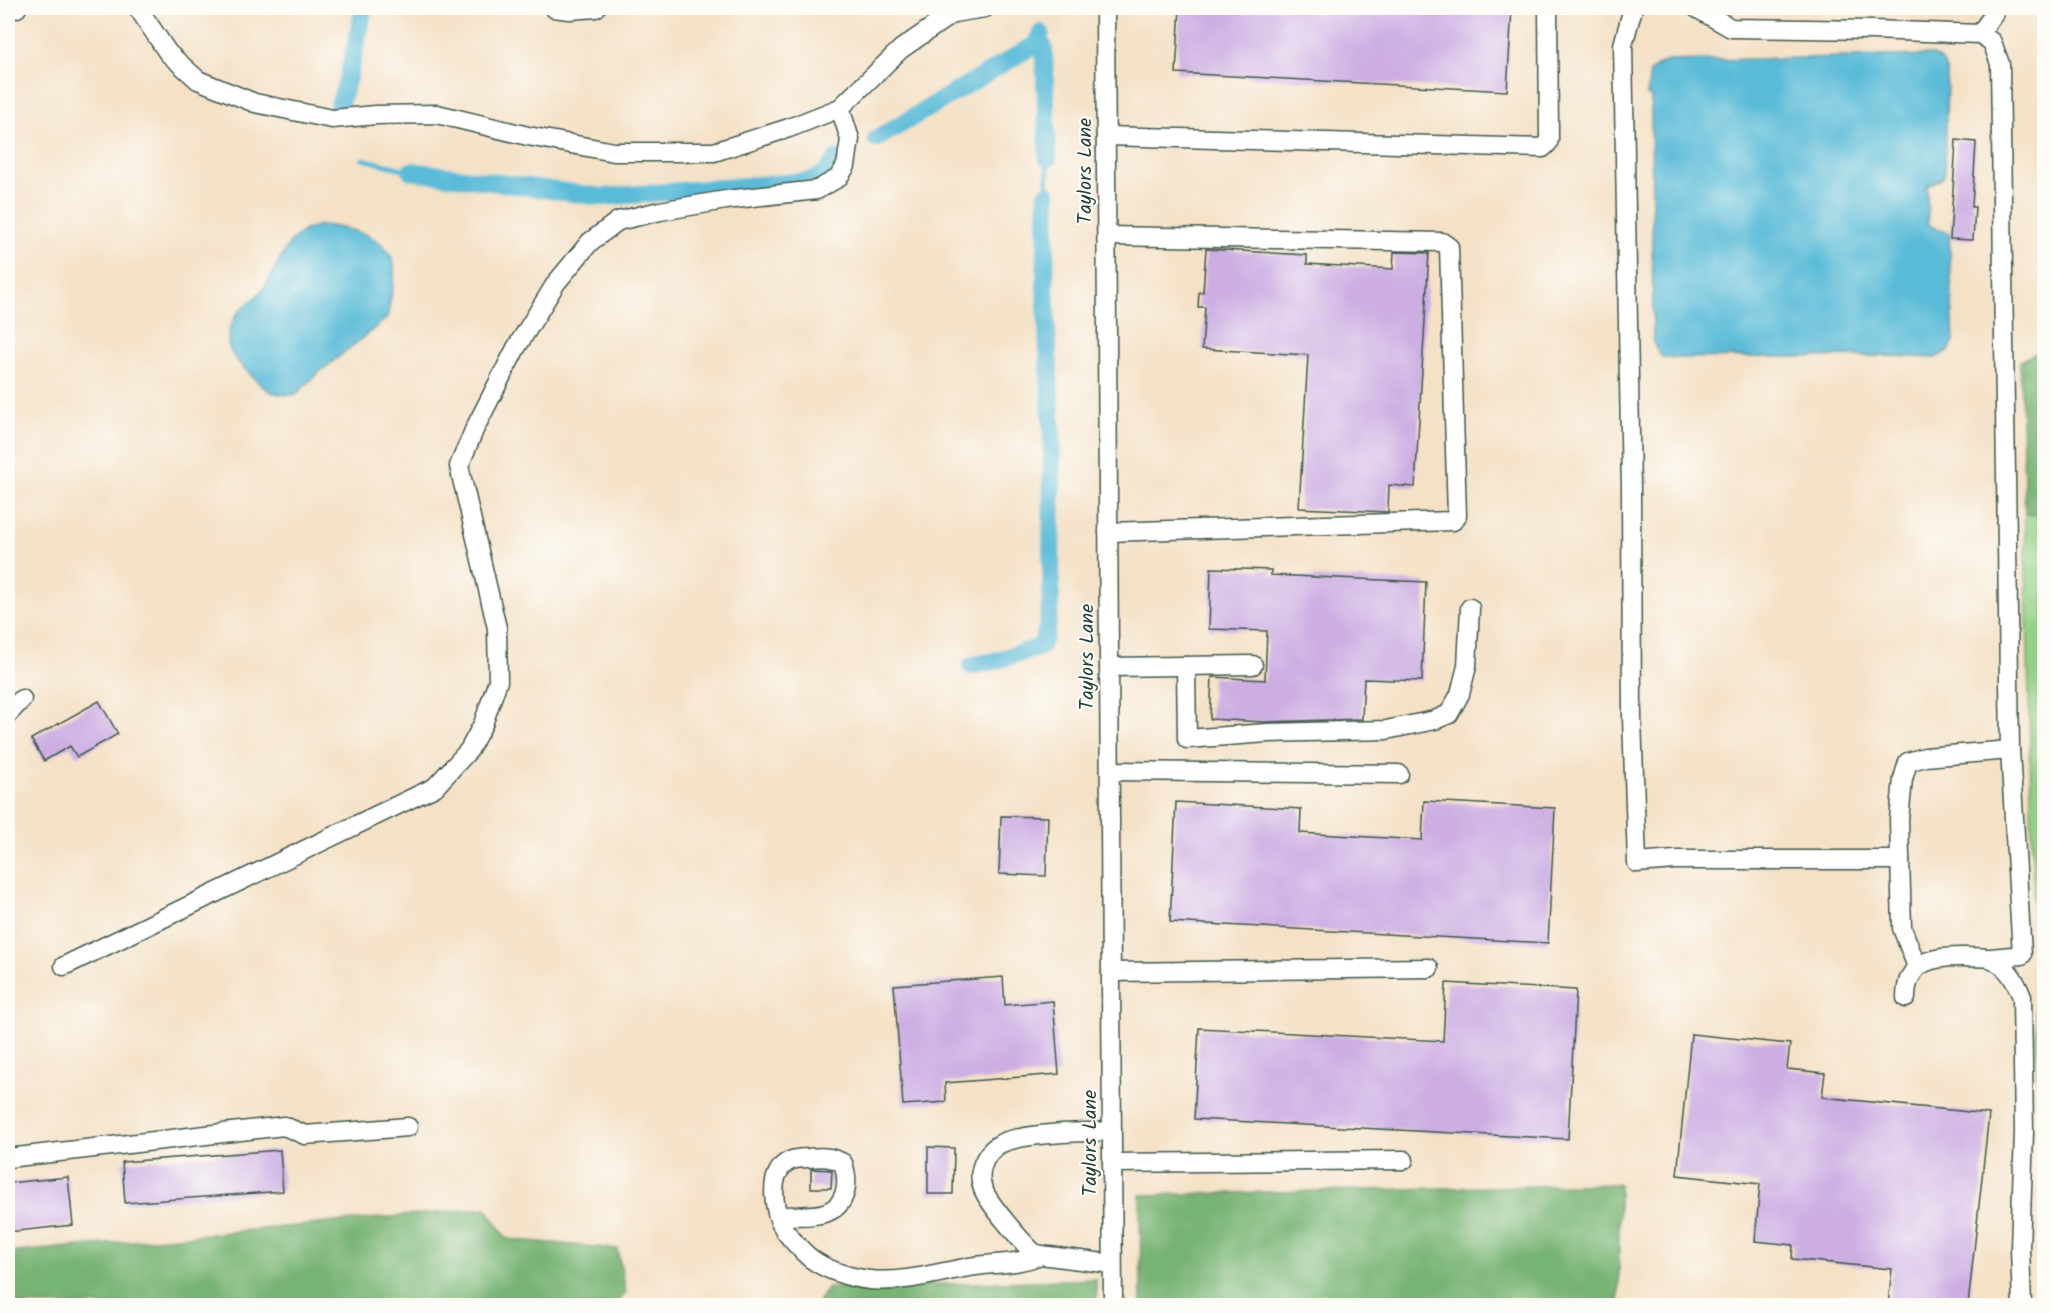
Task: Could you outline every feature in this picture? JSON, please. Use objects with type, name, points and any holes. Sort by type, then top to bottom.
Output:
[{"type":"street","points":[[8,11],[17,8]]},
{"type":"street","points":[[138,8],[168,53],[198,80],[255,104],[332,119],[376,115],[437,114],[528,136],[614,152],[714,152],[789,128],[840,108],[910,43],[953,13],[985,8]]},
{"type":"street","points":[[554,8],[568,10],[596,8]]},
{"type":"street","name":"Taylors Lane","points":[[1105,8],[1113,1305]]},
{"type":"street","points":[[1106,136],[1543,148],[1548,143],[1548,8]]},
{"type":"street","points":[[1633,8],[1623,45],[1631,491],[1632,718],[1637,863],[1676,860],[1900,860]]},
{"type":"street","points":[[1696,8],[1731,28],[1980,34],[1992,42],[2000,64],[2010,750],[2022,955],[1928,960],[1917,967],[1906,984],[1906,998]]},
{"type":"street","points":[[1980,34],[1996,8]]},
{"type":"street","points":[[64,966],[435,787],[469,750],[483,724],[498,681],[497,628],[459,466],[516,348],[556,283],[590,242],[618,221],[726,200],[817,190],[838,178],[846,165],[850,139],[840,108]]},
{"type":"street","points":[[1107,236],[1443,242],[1449,247],[1457,516],[1453,521],[1108,532]]},
{"type":"street","points":[[1186,666],[1187,739],[1267,733],[1386,730],[1435,720],[1449,714],[1460,694],[1467,666],[1470,608]]},
{"type":"street","points":[[1109,667],[1253,665]]},
{"type":"street","points":[[8,714],[22,699]]},
{"type":"street","points":[[1917,967],[1902,928],[1899,820],[1903,778],[1908,762],[1925,757],[2010,750]]},
{"type":"street","points":[[1110,771],[1400,774]]},
{"type":"street","points":[[1991,958],[2005,968],[2016,982],[2022,997],[2024,1132],[2020,1248],[2022,1305]]},
{"type":"street","points":[[1111,972],[1429,968]]},
{"type":"street","points":[[8,1158],[284,1126],[305,1135],[408,1127]]},
{"type":"street","points":[[1041,1256],[1029,1248],[983,1190],[980,1177],[988,1155],[996,1146],[1008,1141],[1035,1136],[1112,1131]]},
{"type":"street","points":[[1112,1163],[1404,1160]]},
{"type":"street","points":[[780,1216],[785,1230],[811,1258],[832,1271],[868,1280],[900,1281],[967,1267],[1023,1262],[1041,1256],[1112,1264]]},
{"type":"green space","points":[[2044,349],[2044,514],[2025,514],[2020,361]]},
{"type":"green space","points":[[2025,514],[2044,514],[2044,1077],[2037,1077]]},
{"type":"green space","points":[[1619,1184],[1619,1305],[1141,1305],[1140,1195]]},
{"type":"green space","points":[[486,1208],[507,1239],[617,1249],[626,1292],[614,1306],[8,1305],[8,1253]]},
{"type":"green space","points":[[1096,1279],[1097,1305],[815,1306],[828,1288]]},
{"type":"water","points":[[1932,55],[1943,62],[1947,75],[1945,171],[1943,178],[1927,186],[1928,225],[1949,233],[1954,342],[1949,351],[1935,358],[1893,356],[1665,358],[1660,355],[1653,342],[1651,97],[1647,95],[1650,72],[1659,64],[1669,61]]},
{"type":"water","points":[[323,225],[356,231],[377,240],[385,247],[394,267],[387,318],[316,375],[295,395],[275,393],[261,385],[234,357],[228,345],[229,330],[239,311],[264,288],[286,248],[293,240],[311,228]]},
{"type":"building","points":[[1180,8],[1512,8],[1507,91],[1176,73]]},
{"type":"building","points":[[1956,140],[1976,142],[1972,207],[1975,207],[1973,240],[1950,239]]},
{"type":"building","points":[[1206,249],[1307,255],[1307,264],[1393,269],[1394,252],[1429,253],[1415,487],[1389,485],[1388,512],[1299,508],[1308,355],[1202,349],[1205,307],[1198,307],[1199,292],[1203,292]]},
{"type":"building","points":[[1211,568],[1271,570],[1271,575],[1426,582],[1422,681],[1364,679],[1362,719],[1264,722],[1210,719],[1212,677],[1265,680],[1267,631],[1209,629]]},
{"type":"building","points":[[99,701],[118,734],[77,757],[70,746],[44,761],[31,739]]},
{"type":"building","points":[[1424,801],[1555,808],[1548,943],[1170,922],[1176,802],[1301,809],[1300,833],[1422,840]]},
{"type":"building","points":[[1001,816],[1048,817],[1046,876],[999,874]]},
{"type":"building","points":[[1003,977],[1005,1005],[1053,1001],[1059,1074],[945,1083],[946,1102],[903,1105],[894,985]]},
{"type":"building","points":[[1446,983],[1576,990],[1568,1139],[1194,1119],[1199,1028],[1443,1041]]},
{"type":"building","points":[[1691,1034],[1790,1044],[1787,1069],[1825,1073],[1822,1097],[1989,1114],[1968,1305],[1888,1305],[1892,1269],[1792,1259],[1793,1245],[1755,1241],[1760,1184],[1677,1175]]},
{"type":"building","points":[[928,1147],[954,1148],[953,1194],[928,1194]]},
{"type":"building","points":[[280,1150],[283,1191],[125,1203],[122,1162]]},
{"type":"building","points":[[811,1169],[832,1170],[831,1188],[811,1188]]},
{"type":"building","points":[[68,1177],[73,1225],[8,1232],[8,1183]]},
{"type":"waterway","points":[[337,111],[348,78],[364,8]]},
{"type":"waterway","points":[[876,139],[1038,43],[1041,33]]},
{"type":"waterway","points":[[1038,43],[1043,46],[1044,51],[1048,159]]},
{"type":"waterway","points":[[411,171],[602,197],[811,181],[826,172],[837,158]]},
{"type":"waterway","points":[[363,159],[411,171]]},
{"type":"waterway","points":[[1047,194],[1048,159]]},
{"type":"waterway","points":[[971,666],[1040,647],[1048,621],[1051,594],[1052,436],[1045,286],[1047,194]]}]
